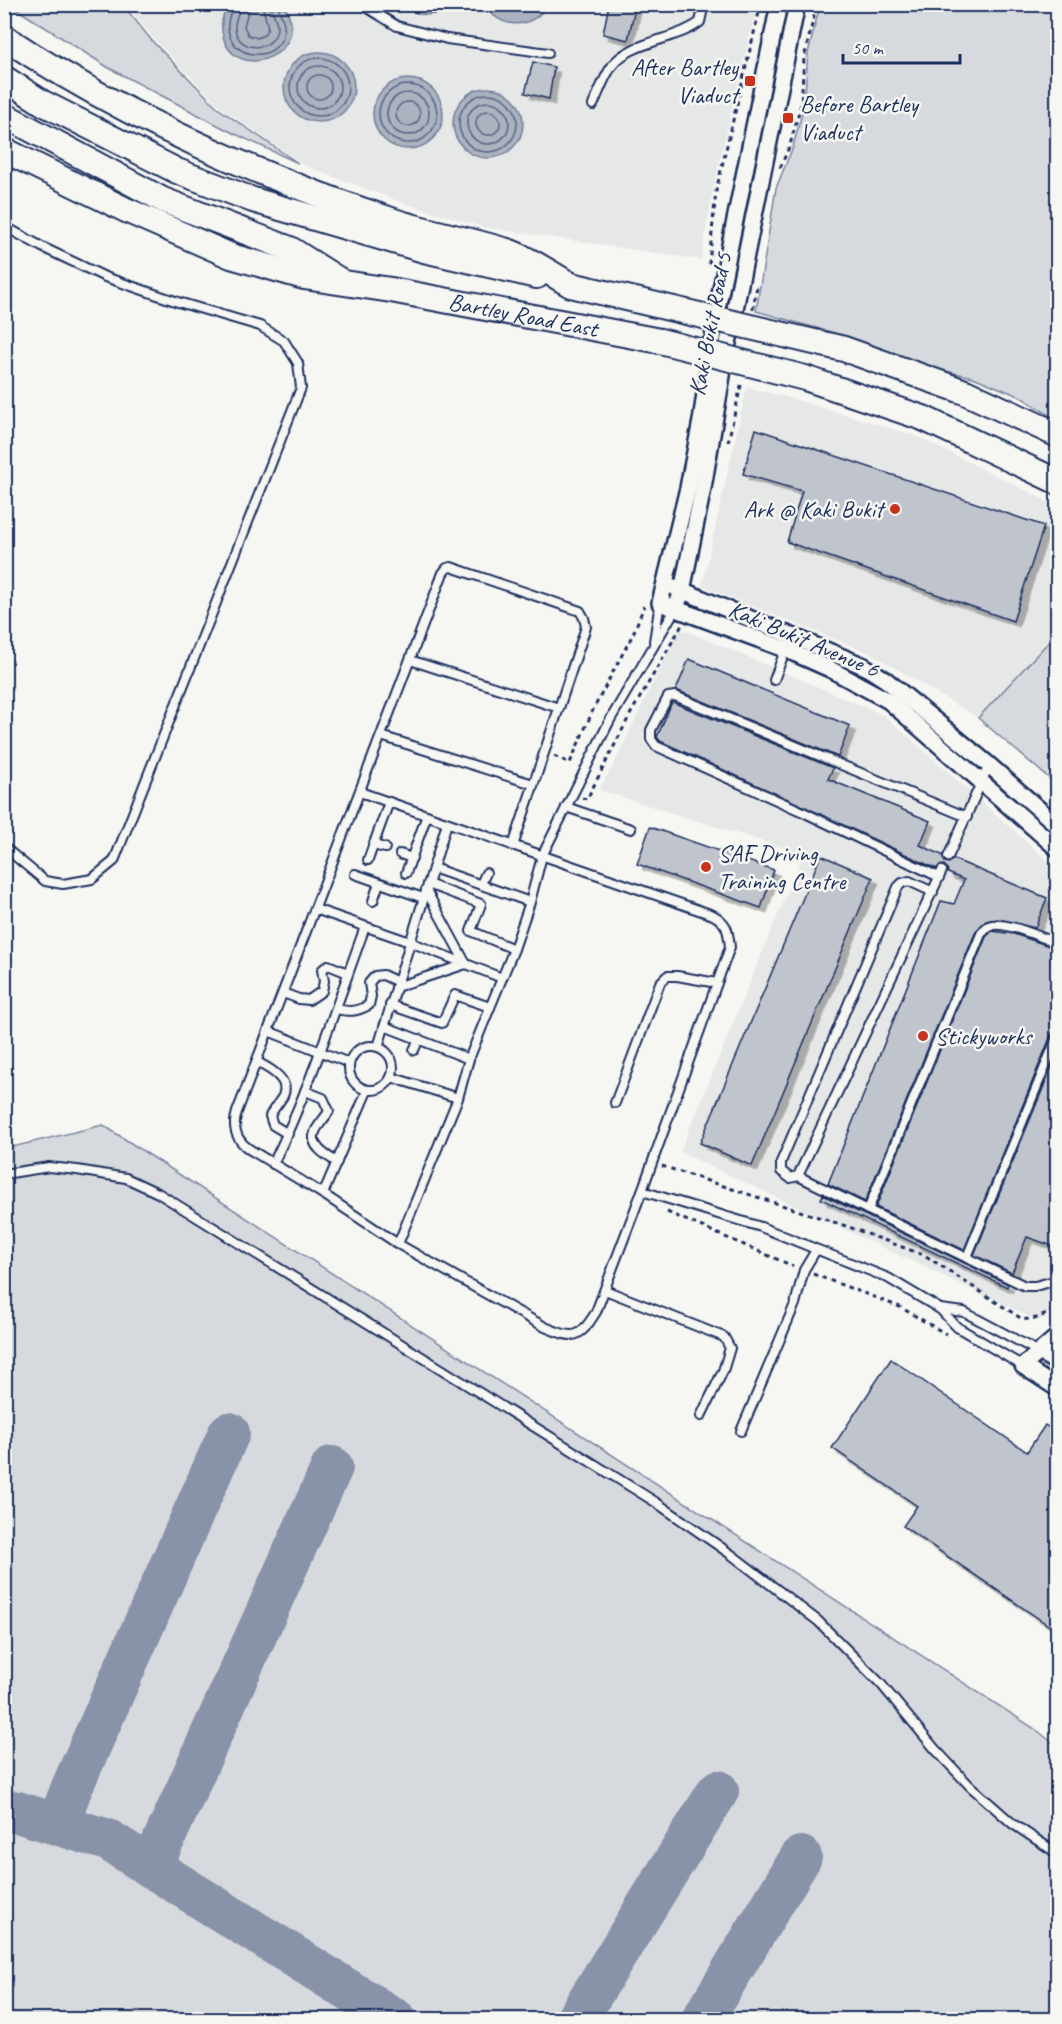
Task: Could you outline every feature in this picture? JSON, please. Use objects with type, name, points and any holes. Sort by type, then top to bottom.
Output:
[{"type":"highway","points":[[4,37],[52,68],[177,133],[254,169],[398,222],[509,252],[571,285]]},
{"type":"highway","name":"Bartley Road East","points":[[4,78],[43,103],[177,171],[254,200],[424,250],[844,349],[965,392],[1058,435]]},
{"type":"highway","name":"Bartley Road East","points":[[4,115],[163,200],[290,249],[344,283],[660,341],[805,378],[923,418],[1058,482]]},
{"type":"highway","points":[[5,151],[126,210],[231,256],[304,277],[344,283]]},
{"type":"street","name":"Kaki Bukit Road 5","points":[[652,604],[665,584],[688,488],[701,421],[718,304],[779,4]]},
{"type":"street","name":"Kaki Bukit Road 5","points":[[674,611],[682,591],[703,488],[725,358],[797,4]]},
{"type":"street","name":"Kaki Bukit Avenue 6","points":[[665,584],[788,642],[830,669],[889,701],[1058,849]]},
{"type":"street","name":"Kaki Bukit Avenue 6","points":[[652,604],[864,666],[886,680],[989,765],[1058,826]]},
{"type":"street","points":[[1058,1336],[1023,1366],[1058,1389]]},
{"type":"street","points":[[1039,1352],[1058,1364],[1042,1378]]},
{"type":"lane","points":[[361,4],[397,26],[437,37],[548,53]]},
{"type":"lane","points":[[593,105],[612,64],[633,49],[692,29],[700,22],[704,4]]},
{"type":"lane","points":[[4,226],[105,277],[260,327],[285,341],[298,363],[301,388],[114,861],[92,879],[63,884],[45,881],[4,847]]},
{"type":"lane","points":[[360,792],[513,846],[713,915],[723,920],[728,932],[730,947],[596,1312],[586,1329],[573,1335],[545,1327],[398,1244],[240,1143],[234,1121],[443,573],[447,568],[457,567],[580,611],[586,627],[513,846]]},
{"type":"lane","name":"Kaki Bukit Road 5","points":[[652,604],[653,645]]},
{"type":"lane","name":"Kaki Bukit Road 5","points":[[398,1244],[458,1098],[469,1059],[514,949],[542,856],[610,720],[674,611]]},
{"type":"lane","points":[[774,680],[788,642]]},
{"type":"lane","points":[[410,660],[559,708]]},
{"type":"lane","points":[[798,1176],[941,874],[656,746],[651,739],[651,730],[668,697],[675,696],[967,817]]},
{"type":"lane","points":[[381,736],[533,784]]},
{"type":"lane","points":[[948,857],[989,765]]},
{"type":"lane","points":[[368,860],[389,802]]},
{"type":"lane","points":[[566,807],[631,829]]},
{"type":"lane","points":[[406,873],[427,816]]},
{"type":"lane","points":[[378,1047],[447,822]]},
{"type":"lane","points":[[374,845],[385,848]]},
{"type":"lane","points":[[400,854],[412,858]]},
{"type":"lane","points":[[433,868],[530,902]]},
{"type":"lane","points":[[481,885],[486,873]]},
{"type":"lane","points":[[355,874],[380,883],[481,904],[471,931],[514,949]]},
{"type":"lane","points":[[933,892],[909,881],[898,887],[782,1162],[781,1170],[790,1178],[798,1176],[1025,1286],[1058,1280]]},
{"type":"lane","points":[[374,901],[380,883]]},
{"type":"lane","points":[[426,891],[466,964]]},
{"type":"lane","points":[[315,909],[410,942],[502,978]]},
{"type":"lane","points":[[868,1210],[981,934],[986,927],[993,924],[1058,943]]},
{"type":"lane","points":[[273,1164],[288,1134],[320,1052],[365,927]]},
{"type":"lane","points":[[397,985],[466,964]]},
{"type":"lane","points":[[283,993],[309,1000],[322,991],[324,981],[322,970],[328,965],[348,973]]},
{"type":"lane","points":[[336,1009],[352,1012],[369,1005],[372,996],[369,982],[375,976],[383,975],[397,985]]},
{"type":"lane","points":[[615,1103],[660,983],[667,976],[677,976],[717,983]]},
{"type":"lane","points":[[390,1005],[442,1023],[455,995],[489,1006]]},
{"type":"lane","points":[[384,1026],[469,1059]]},
{"type":"lane","points":[[268,1031],[349,1063]]},
{"type":"lane","points":[[967,1257],[1058,1035]]},
{"type":"lane","points":[[414,1050],[419,1039]]},
{"type":"lane","points":[[370,1046],[378,1047],[389,1056],[393,1070],[391,1077],[382,1088],[367,1091],[354,1084],[348,1071],[349,1063],[356,1051],[370,1046]]},
{"type":"lane","points":[[257,1062],[276,1073],[283,1084],[284,1094],[270,1116],[273,1125],[288,1134]]},
{"type":"lane","points":[[391,1077],[458,1098]]},
{"type":"lane","points":[[305,1090],[323,1098],[329,1111],[314,1132],[314,1142],[322,1152],[337,1162]]},
{"type":"lane","points":[[323,1194],[367,1091]]},
{"type":"lane","points":[[4,1174],[49,1167],[77,1170],[126,1178],[158,1193],[657,1503],[732,1555],[818,1621],[881,1684],[935,1749],[970,1786],[1013,1824],[1058,1854]]},
{"type":"lane","points":[[642,1191],[761,1227],[888,1278],[940,1309],[957,1327],[1023,1366]]},
{"type":"lane","points":[[741,1431],[795,1304],[804,1270],[816,1250]]},
{"type":"lane","points":[[604,1290],[724,1337],[730,1348],[723,1371],[701,1416]]},
{"type":"lane","points":[[940,1309],[964,1312],[1039,1352]]},
{"type":"path","points":[[709,270],[716,191],[760,4]]},
{"type":"path","points":[[777,176],[790,146],[801,104],[804,58],[817,4]]},
{"type":"path","points":[[752,317],[757,285]]},
{"type":"path","points":[[726,448],[742,381]]},
{"type":"path","points":[[544,752],[570,763],[593,710],[633,634],[652,604]]},
{"type":"path","points":[[572,795],[587,799],[627,719],[686,618],[674,611]]},
{"type":"path","points":[[652,1163],[849,1227],[926,1256],[1022,1319],[1031,1320],[1040,1317],[1058,1307]]},
{"type":"path","points":[[639,1200],[804,1270],[900,1307],[951,1337]]},
{"type":"shaded area","points":[[10,5],[123,5],[153,42],[219,109],[298,163],[229,131],[109,68]]},
{"type":"shaded area","points":[[126,5],[757,5],[713,189],[701,260],[483,227],[404,203],[305,166],[220,107],[154,39]]},
{"type":"shaded area","points":[[820,5],[1057,5],[1057,420],[1021,397],[973,377],[936,369],[848,337],[756,311],[776,188],[793,147],[804,105],[808,53]]},
{"type":"shaded area","points":[[747,387],[916,436],[1057,506],[1057,633],[978,718],[872,654],[702,586]]},
{"type":"shaded area","points":[[679,628],[884,715],[1057,869],[1058,1303],[1039,1321],[680,1152],[803,854],[599,790],[615,762]]},
{"type":"shaded area","points":[[1057,633],[1057,785],[978,718]]},
{"type":"shaded area","points":[[103,1125],[1035,1729],[1057,1746],[1057,2019],[5,2019],[4,1149]]},
{"type":"water","points":[[229,5],[283,5],[291,22],[290,36],[282,48],[271,57],[257,61],[243,59],[231,51],[223,36],[223,16]]},
{"type":"water","points":[[402,5],[452,5],[440,12],[427,15]]},
{"type":"water","points":[[485,5],[547,5],[533,19],[516,24],[499,19]]},
{"type":"water","points":[[319,52],[332,55],[344,62],[351,74],[354,87],[351,100],[344,112],[332,119],[319,122],[306,119],[294,112],[287,100],[284,87],[287,74],[294,62],[306,55]]},
{"type":"water","points":[[408,79],[421,82],[433,89],[440,101],[443,114],[440,127],[433,139],[421,146],[408,149],[395,146],[383,139],[376,127],[373,114],[376,101],[383,89],[395,82]]},
{"type":"water","points":[[488,88],[501,91],[513,98],[520,110],[523,123],[520,136],[513,148],[501,155],[488,158],[475,155],[463,148],[456,136],[453,123],[456,110],[463,98],[475,91]]},
{"type":"building","points":[[609,4],[635,8],[628,40],[603,34]]},
{"type":"building","points":[[533,62],[554,67],[549,99],[525,93]]},
{"type":"building","name":"Ark @ Kaki Bukit","points":[[756,429],[1044,526],[1013,621],[787,542],[802,491],[743,474]]},
{"type":"building","points":[[689,659],[850,726],[838,757],[676,690]]},
{"type":"building","points":[[672,702],[833,768],[828,779],[930,821],[920,845],[942,855],[945,862],[949,863],[953,859],[1047,898],[1035,928],[998,919],[986,921],[976,931],[865,1202],[828,1184],[941,901],[954,904],[964,880],[948,873],[944,865],[937,869],[660,741],[657,737]]},
{"type":"building","name":"SAF Driving Training Centre","points":[[650,827],[774,870],[761,908],[637,864]]},
{"type":"building","points":[[821,855],[873,878],[752,1166],[700,1143]]},
{"type":"building","points":[[992,931],[1014,934],[1058,949],[1058,1029],[1052,1033],[964,1250],[876,1207],[986,937]]},
{"type":"building","points":[[1058,1052],[1058,1248],[1027,1237],[1012,1273],[974,1255]]},
{"type":"building","points":[[823,1195],[1008,1284],[1007,1287],[821,1199]]},
{"type":"building","points":[[891,1359],[1027,1452],[1045,1425],[1058,1434],[1058,1617],[1051,1627],[903,1526],[917,1506],[832,1448]]},
{"type":"taxiway","points":[[58,1824],[72,1787],[229,1433]]},
{"type":"taxiway","points":[[152,1866],[332,1467]]},
{"type":"taxiway","points":[[576,2020],[718,1791]]},
{"type":"taxiway","points":[[4,1811],[17,1812],[108,1840],[396,2020]]},
{"type":"taxiway","points":[[702,2020],[801,1857]]},
{"type":"place","name":"After Bartley Viaduct","points":[[750,81]]},
{"type":"place","name":"Before Bartley Viaduct","points":[[788,118]]},
{"type":"place","name":"Ark @ Kaki Bukit","points":[[895,509]]},
{"type":"place","name":"SAF Driving Training Centre","points":[[706,867]]},
{"type":"place","name":"Stickyworks","points":[[923,1036]]}]
